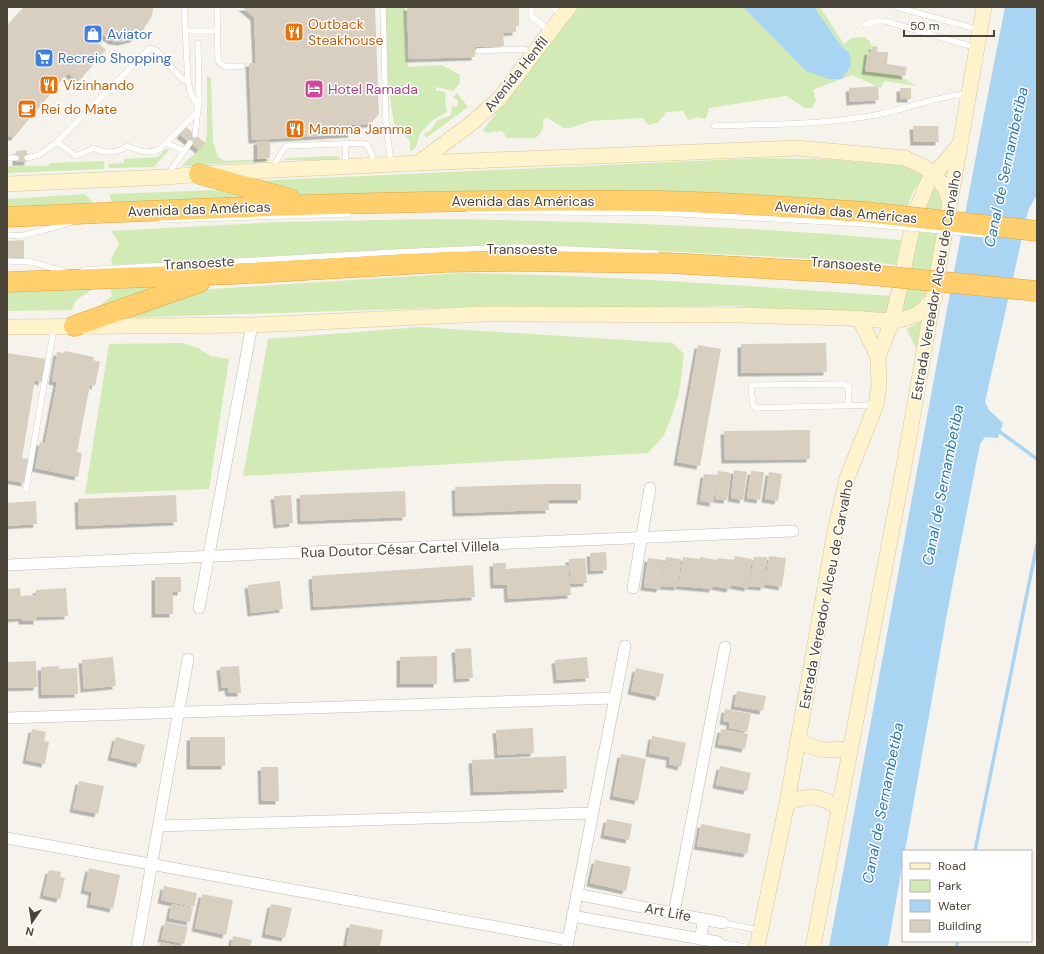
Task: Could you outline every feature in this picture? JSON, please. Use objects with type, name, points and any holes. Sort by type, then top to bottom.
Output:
[{"type":"highway","points":[[199,174],[307,204]]},
{"type":"highway","name":"Avenida das Américas","points":[[7,217],[307,204],[432,201],[664,201],[1037,232]]},
{"type":"highway","points":[[7,282],[234,274],[430,263],[516,261],[668,263],[850,273],[1037,291]]},
{"type":"highway","points":[[74,326],[193,284],[234,274]]},
{"type":"main road","name":"Estrada Vereador Alceu de Carvalho","points":[[813,947],[935,298],[958,146],[969,94],[984,7]]},
{"type":"main road","name":"Avenida Henfil","points":[[418,163],[487,112],[499,99],[550,32],[562,10]]},
{"type":"main road","points":[[7,184],[166,177],[391,164],[797,148],[905,158],[934,158],[958,146]]},
{"type":"main road","name":"Estrada Vereador Alceu de Carvalho","points":[[757,947],[787,802],[835,531],[847,478],[876,405],[879,385],[878,357],[892,321],[915,214],[921,195],[934,174],[958,146]]},
{"type":"main road","points":[[905,158],[924,167],[934,174],[944,188],[950,201]]},
{"type":"main road","points":[[7,328],[54,326],[252,325],[484,314],[657,314],[859,318],[892,321],[918,314],[935,298]]},
{"type":"main road","points":[[859,318],[878,357]]},
{"type":"main road","points":[[798,742],[823,750],[850,749]]},
{"type":"main road","points":[[787,802],[802,797],[811,796],[825,800],[839,809]]},
{"type":"street","points":[[199,608],[252,325]]},
{"type":"street","points":[[633,588],[650,488]]},
{"type":"street","name":"Rua Doutor César Cartel Villela","points":[[7,565],[642,539],[793,531]]},
{"type":"street","points":[[7,838],[567,944],[625,646]]},
{"type":"street","points":[[674,913],[725,647]]},
{"type":"street","points":[[137,947],[188,659]]},
{"type":"street","points":[[7,718],[614,698]]},
{"type":"street","points":[[159,826],[592,813]]},
{"type":"street","name":"Art Life","points":[[576,894],[723,923]]},
{"type":"street","name":"Art Life","points":[[572,916],[718,942]]},
{"type":"street","points":[[700,939],[704,919]]},
{"type":"lane","points":[[184,7],[188,81],[197,110]]},
{"type":"lane","points":[[217,7],[218,60],[220,64],[226,67],[242,66]]},
{"type":"lane","points":[[383,7],[386,122],[391,164]]},
{"type":"lane","points":[[531,7],[531,16],[550,32]]},
{"type":"lane","points":[[896,7],[980,30]]},
{"type":"lane","points":[[865,25],[878,21],[885,21],[977,48]]},
{"type":"lane","points":[[186,31],[217,31]]},
{"type":"lane","points":[[195,135],[199,102],[198,43]]},
{"type":"lane","points":[[28,158],[39,155],[57,142],[150,48],[156,50],[182,80],[188,81]]},
{"type":"lane","points":[[478,51],[524,49],[532,55]]},
{"type":"lane","points":[[714,126],[832,122],[882,114],[952,95],[969,94]]},
{"type":"lane","points":[[57,142],[76,156],[94,148],[101,151],[118,151],[128,146],[140,151],[153,152],[166,143],[197,110]]},
{"type":"lane","points":[[166,143],[185,151]]},
{"type":"lane","points":[[166,177],[190,143]]},
{"type":"lane","points":[[270,170],[284,146],[346,143],[366,144],[376,165]]},
{"type":"lane","points":[[345,167],[346,143]]},
{"type":"lane","points":[[7,158],[16,158]]},
{"type":"lane","points":[[463,211],[663,213],[866,218],[990,236]]},
{"type":"lane","points":[[157,220],[353,214]]},
{"type":"lane","points":[[7,236],[25,235],[70,223]]},
{"type":"lane","points":[[31,226],[78,223]]},
{"type":"lane","name":"Transoeste","points":[[77,270],[388,252],[519,247],[661,253]]},
{"type":"lane","points":[[7,261],[31,262],[63,271]]},
{"type":"lane","name":"Transoeste","points":[[896,268],[912,269]]},
{"type":"lane","points":[[42,272],[70,271]]},
{"type":"lane","points":[[927,271],[943,272]]},
{"type":"lane","points":[[26,489],[54,326]]},
{"type":"lane","points":[[848,405],[849,388],[844,384],[753,385],[751,388],[753,405],[756,408],[876,405]]},
{"type":"lane","name":"Art Life","points":[[723,923],[760,930]]},
{"type":"lane","name":"Art Life","points":[[718,942],[745,947]]},
{"type":"green space","points":[[385,7],[405,7],[406,56],[408,67],[442,65],[460,75],[460,83],[453,91],[436,87],[436,91],[443,91],[446,93],[445,101],[447,112],[433,120],[420,133],[416,147],[412,151],[410,150],[410,140],[395,129],[388,86]]},
{"type":"green space","points":[[579,7],[743,7],[806,71],[849,52],[842,47],[814,7],[820,7],[844,44],[852,38],[864,37],[868,40],[872,46],[871,52],[868,51],[865,71],[898,75],[916,86],[884,81],[881,88],[852,75],[813,90],[816,101],[812,108],[805,108],[786,96],[709,108],[706,119],[698,117],[688,120],[683,111],[666,112],[659,121],[648,125],[643,118],[590,121],[570,128],[563,128],[548,118],[543,119],[543,129],[536,138],[507,138],[502,131],[486,133],[483,130]]},
{"type":"green space","points":[[207,77],[211,78],[213,141],[218,157],[225,161],[269,159],[269,161],[181,166],[199,150],[205,142],[207,136]]},
{"type":"green space","points":[[457,93],[468,107],[426,138],[424,133],[430,131],[437,121],[451,115],[452,106],[457,107],[458,101],[453,97]]},
{"type":"green space","points":[[165,149],[169,150],[154,167],[109,168],[108,164],[124,163],[124,159],[158,157]]},
{"type":"green space","points":[[340,157],[336,160],[284,160],[288,158]]},
{"type":"green space","points":[[761,158],[824,159],[904,165],[925,175],[913,192],[907,213],[296,197],[253,181]]},
{"type":"green space","points":[[104,161],[104,169],[7,173],[7,166],[47,166],[51,163]]},
{"type":"green space","points":[[934,183],[944,208],[926,294],[921,305],[902,316],[903,297],[919,213]]},
{"type":"green space","points":[[218,190],[267,203],[112,203],[109,194]]},
{"type":"green space","points":[[85,194],[94,204],[7,214],[7,199]]},
{"type":"green space","points":[[433,219],[668,225],[785,231],[901,240],[896,265],[857,261],[521,244],[113,265],[111,259],[119,243],[111,231],[279,222]]},
{"type":"green space","points":[[462,273],[570,276],[891,296],[891,318],[735,306],[592,308],[464,307],[117,318],[211,289]]},
{"type":"green space","points":[[184,282],[94,310],[112,296],[110,286]]},
{"type":"green space","points":[[97,286],[75,301],[72,310],[7,311],[7,290]]},
{"type":"green space","points":[[925,319],[919,353],[906,329]]},
{"type":"green space","points":[[420,327],[673,343],[684,354],[679,393],[664,435],[648,453],[243,476],[268,339]]},
{"type":"green space","points":[[182,343],[198,348],[210,356],[229,359],[209,489],[85,494],[109,344]]},
{"type":"water","points":[[743,7],[814,7],[842,47],[849,52],[851,65],[842,79],[828,79],[806,71]]},
{"type":"water","name":"Canal de Sernambetiba","points":[[1005,7],[1037,7],[1037,194],[1028,211],[985,402],[989,410],[1003,423],[998,438],[985,437],[980,444],[948,608],[905,850],[902,850],[902,867],[888,947],[829,947],[938,359]]},
{"type":"building","name":"Recreio Shopping","points":[[24,7],[153,8],[152,16],[142,32],[133,39],[121,42],[112,41],[102,34],[96,41],[106,50],[78,82],[68,73],[14,137],[7,137],[7,26]]},
{"type":"building","name":"Hotel Ramada","points":[[242,7],[375,7],[379,114],[370,124],[351,125],[352,134],[252,140],[249,63],[256,63],[254,17]]},
{"type":"building","points":[[407,7],[519,7],[519,26],[516,26],[516,32],[503,33],[504,46],[475,47],[475,57],[409,59]]},
{"type":"building","points":[[872,46],[878,47],[877,52],[888,52],[887,64],[907,67],[905,76],[865,71],[868,51],[871,52]]},
{"type":"building","points":[[878,86],[879,100],[850,102],[849,88]]},
{"type":"building","points":[[900,88],[911,88],[911,99],[900,99]]},
{"type":"building","points":[[913,126],[938,126],[939,142],[914,142]]},
{"type":"building","points":[[186,127],[205,143],[199,150],[180,135]]},
{"type":"building","points":[[257,141],[270,141],[270,158],[257,159]]},
{"type":"building","points":[[27,150],[28,162],[16,162],[16,151]]},
{"type":"building","points":[[24,240],[24,259],[7,260],[7,241]]},
{"type":"building","points":[[826,343],[827,372],[741,373],[741,344]]},
{"type":"building","points":[[698,345],[721,349],[700,466],[677,462]]},
{"type":"building","points":[[65,351],[94,357],[93,360],[100,362],[95,386],[90,385],[77,452],[82,453],[78,477],[35,468],[40,442],[45,443],[57,382],[52,381],[57,352],[64,353]]},
{"type":"building","points":[[7,353],[46,359],[42,382],[35,380],[22,458],[29,459],[25,483],[7,480]]},
{"type":"building","points":[[810,430],[810,459],[725,460],[724,431]]},
{"type":"building","points":[[734,470],[747,472],[743,500],[731,498]]},
{"type":"building","points":[[718,471],[731,473],[727,500],[715,499]]},
{"type":"building","points":[[751,471],[764,472],[760,500],[747,498]]},
{"type":"building","points":[[769,472],[782,474],[778,501],[765,499]]},
{"type":"building","points":[[704,474],[717,475],[713,503],[700,501]]},
{"type":"building","points":[[581,484],[581,500],[548,500],[549,510],[456,513],[455,487]]},
{"type":"building","points":[[405,491],[406,517],[301,521],[300,495]]},
{"type":"building","points":[[176,495],[177,522],[79,526],[78,499]]},
{"type":"building","points":[[291,495],[293,523],[277,525],[274,496]]},
{"type":"building","points":[[36,501],[37,524],[7,526],[7,503]]},
{"type":"building","points":[[606,552],[607,570],[591,571],[590,553]]},
{"type":"building","points":[[735,556],[752,559],[748,588],[731,585],[730,589],[713,586],[713,589],[679,586],[683,557],[734,560]]},
{"type":"building","points":[[769,556],[786,558],[782,587],[765,584]]},
{"type":"building","points":[[666,557],[681,559],[678,587],[661,586]]},
{"type":"building","points":[[754,557],[767,557],[764,587],[749,586]]},
{"type":"building","points":[[585,558],[587,583],[571,584],[569,559]]},
{"type":"building","points":[[648,558],[664,560],[660,589],[644,587]]},
{"type":"building","points":[[493,563],[506,563],[506,569],[568,565],[571,595],[508,599],[507,585],[494,585]]},
{"type":"building","points":[[473,565],[475,597],[314,607],[312,576]]},
{"type":"building","points":[[155,577],[181,577],[181,592],[173,592],[173,614],[155,614]]},
{"type":"building","points":[[280,581],[283,609],[251,613],[248,585]]},
{"type":"building","points":[[20,588],[21,596],[36,595],[36,590],[66,588],[68,616],[37,617],[37,621],[22,621],[22,618],[7,619],[7,589]]},
{"type":"building","points":[[471,648],[473,678],[457,679],[455,649]]},
{"type":"building","points":[[437,656],[437,684],[400,684],[400,657]]},
{"type":"building","points":[[113,657],[116,686],[84,689],[82,660]]},
{"type":"building","points":[[587,657],[589,678],[557,680],[555,660]]},
{"type":"building","points":[[36,661],[37,687],[7,688],[7,662]]},
{"type":"building","points":[[59,666],[59,669],[77,668],[78,694],[42,695],[41,667]]},
{"type":"building","points":[[239,666],[241,693],[229,693],[228,687],[222,688],[220,667]]},
{"type":"building","points":[[636,668],[664,674],[659,697],[631,691]]},
{"type":"building","points":[[737,691],[766,696],[763,711],[734,706]]},
{"type":"building","points":[[725,709],[751,714],[747,732],[729,728],[730,722],[723,721]]},
{"type":"building","points":[[533,728],[534,753],[498,755],[496,730]]},
{"type":"building","points":[[32,729],[46,732],[44,741],[49,742],[45,764],[26,760]]},
{"type":"building","points":[[721,729],[748,734],[745,749],[718,744]]},
{"type":"building","points":[[652,736],[686,743],[681,767],[669,764],[670,757],[649,753]]},
{"type":"building","points":[[116,737],[145,745],[140,764],[111,757]]},
{"type":"building","points":[[190,737],[225,737],[225,766],[190,766]]},
{"type":"building","points":[[621,754],[646,759],[638,801],[613,796]]},
{"type":"building","points":[[566,756],[567,789],[474,792],[472,760]]},
{"type":"building","points":[[720,766],[751,773],[747,791],[716,785]]},
{"type":"building","points":[[261,767],[278,767],[279,801],[262,801]]},
{"type":"building","points":[[79,781],[104,786],[98,814],[73,809]]},
{"type":"building","points":[[607,819],[632,824],[629,840],[604,835]]},
{"type":"building","points":[[701,824],[751,834],[747,854],[697,846]]},
{"type":"building","points":[[595,860],[631,867],[626,891],[590,883]]},
{"type":"building","points":[[89,868],[120,875],[113,909],[90,904],[92,892],[84,890]]},
{"type":"building","points":[[49,870],[61,872],[60,877],[65,878],[60,899],[43,895]]},
{"type":"building","points":[[164,886],[197,893],[194,907],[161,900]]},
{"type":"building","points":[[202,894],[233,900],[226,935],[195,928]]},
{"type":"building","points":[[172,904],[193,908],[190,922],[169,918]]},
{"type":"building","points":[[271,904],[292,908],[285,938],[265,934]]},
{"type":"building","points":[[165,922],[188,927],[184,944],[161,939]]},
{"type":"building","points":[[350,924],[383,930],[380,947],[346,947]]},
{"type":"building","points":[[233,936],[252,940],[250,947],[231,947]]},
{"type":"building","points":[[160,942],[180,946],[180,947],[159,947]]},
{"type":"waterway","points":[[996,429],[1037,459]]},
{"type":"waterway","points":[[975,850],[1037,544]]},
{"type":"waterway","points":[[956,947],[958,942]]},
{"type":"place","name":"Outback Steakhouse","points":[[294,32]]},
{"type":"place","name":"Aviator","points":[[93,34]]},
{"type":"place","name":"Recreio Shopping","points":[[44,58]]},
{"type":"place","name":"Vizinhando","points":[[49,85]]},
{"type":"place","name":"Hotel Ramada","points":[[314,89]]},
{"type":"place","name":"Rei do Mate","points":[[27,109]]},
{"type":"place","name":"Mamma Jamma","points":[[295,129]]}]
